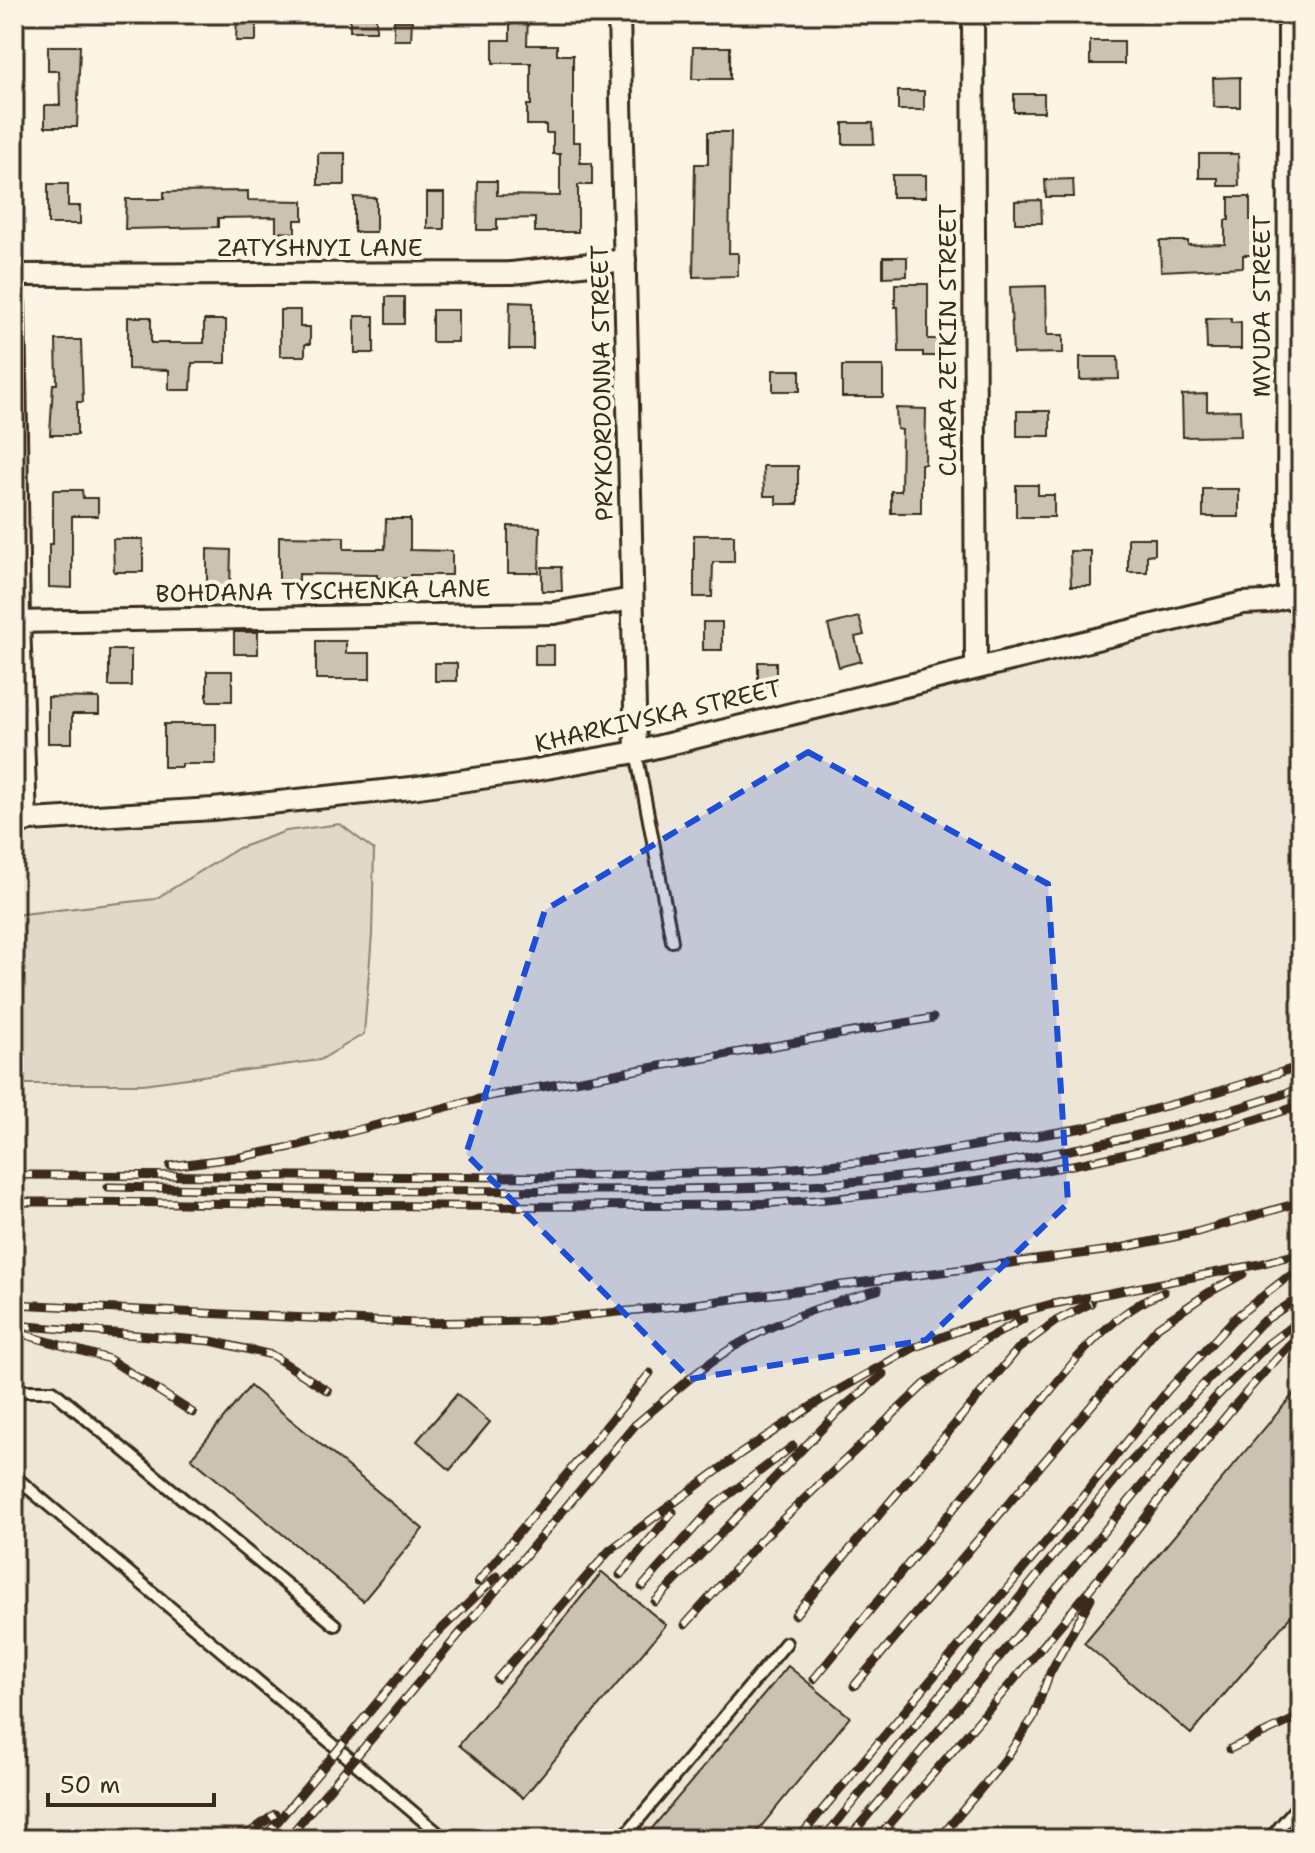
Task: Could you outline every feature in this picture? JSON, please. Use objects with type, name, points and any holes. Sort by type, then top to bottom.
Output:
[{"type":"street","name":"PRYKORDONNA STREET","points":[[619,14],[636,752]]},
{"type":"street","name":"CLARA ZETKIN STREET","points":[[973,14],[976,666]]},
{"type":"street","name":"MYUDA STREET","points":[[1289,14],[1294,595]]},
{"type":"street","name":"ZATYSHNYI LANE","points":[[14,275],[512,273],[625,260]]},
{"type":"street","points":[[14,304],[20,821]]},
{"type":"street","name":"KHARKIVSKA STREET","points":[[20,821],[213,809],[524,772],[636,752],[976,666],[1243,603],[1267,602],[1294,595]]},
{"type":"street","name":"BOHDANA TYSCHENKA LANE","points":[[17,622],[554,613],[632,599]]},
{"type":"lane","points":[[636,752],[672,941]]},
{"type":"lane","points":[[14,1391],[53,1391],[335,1625]]},
{"type":"lane","points":[[14,1476],[445,1839]]},
{"type":"lane","points":[[622,1839],[786,1643]]},
{"type":"lane","points":[[1270,1839],[1301,1802]]},
{"type":"highlighted area","points":[[808,752],[1048,884],[1068,1203],[926,1340],[690,1379],[466,1154],[545,910]]},
{"type":"shaded area","points":[[1301,607],[1301,1839],[14,1839],[14,835],[215,822],[412,801],[526,785],[638,764],[1245,616],[1268,615]]},
{"type":"shaded area","points":[[340,824],[374,850],[372,935],[364,1034],[320,1060],[143,1084],[14,1084],[14,915],[155,899],[239,848],[286,831]]},
{"type":"building","points":[[350,14],[376,14],[376,31],[350,31]]},
{"type":"building","points":[[510,14],[528,14],[527,45],[557,45],[557,55],[573,55],[573,142],[580,142],[580,163],[592,163],[592,185],[578,185],[578,232],[535,232],[535,218],[497,219],[497,230],[477,230],[478,181],[497,181],[497,195],[560,196],[560,154],[553,154],[553,133],[546,133],[546,125],[527,125],[527,105],[531,105],[531,63],[493,63],[493,40],[510,40]]},
{"type":"building","points":[[237,15],[256,15],[256,41],[236,41]]},
{"type":"building","points":[[394,21],[412,21],[411,40],[394,40]]},
{"type":"building","points":[[1090,41],[1124,41],[1124,64],[1090,64]]},
{"type":"building","points":[[48,46],[80,46],[77,127],[45,127],[45,105],[60,105],[59,71],[48,71]]},
{"type":"building","points":[[693,47],[730,47],[730,79],[692,79]]},
{"type":"building","points":[[1240,77],[1240,107],[1214,107],[1213,78]]},
{"type":"building","points":[[898,91],[924,91],[924,110],[898,110]]},
{"type":"building","points":[[1014,94],[1044,94],[1044,112],[1014,112]]},
{"type":"building","points":[[843,123],[873,123],[874,144],[843,144]]},
{"type":"building","points":[[708,132],[731,132],[729,253],[738,253],[738,276],[693,277],[695,164],[708,164]]},
{"type":"building","points":[[318,153],[345,153],[345,185],[318,185]]},
{"type":"building","points":[[1199,154],[1238,154],[1239,186],[1218,186],[1218,178],[1199,178]]},
{"type":"building","points":[[892,175],[926,175],[926,197],[892,197]]},
{"type":"building","points":[[1073,179],[1074,197],[1046,197],[1045,180]]},
{"type":"building","points":[[48,184],[68,184],[68,206],[80,206],[80,224],[48,224]]},
{"type":"building","points":[[248,191],[248,200],[303,201],[303,220],[295,220],[295,233],[276,232],[276,217],[218,218],[218,227],[125,229],[126,199],[164,199],[164,192]]},
{"type":"building","points":[[427,193],[444,193],[444,229],[427,229]]},
{"type":"building","points":[[354,197],[376,198],[376,232],[354,232]]},
{"type":"building","points":[[1229,197],[1250,197],[1250,220],[1257,220],[1258,255],[1243,255],[1243,267],[1161,271],[1160,241],[1188,241],[1188,245],[1225,244]]},
{"type":"building","points":[[1041,200],[1042,223],[1015,223],[1015,201]]},
{"type":"building","points":[[883,257],[907,257],[907,276],[883,277]]},
{"type":"building","points":[[895,284],[928,284],[928,339],[940,339],[940,356],[899,352]]},
{"type":"building","points":[[1046,286],[1047,335],[1063,335],[1063,353],[1013,354],[1010,287]]},
{"type":"building","points":[[386,297],[404,297],[404,324],[386,324]]},
{"type":"building","points":[[510,302],[533,303],[533,349],[509,349]]},
{"type":"building","points":[[280,310],[300,310],[300,327],[310,327],[310,344],[305,344],[305,356],[280,356]]},
{"type":"building","points":[[432,310],[458,310],[458,342],[432,342]]},
{"type":"building","points":[[355,316],[374,316],[374,353],[355,353]]},
{"type":"building","points":[[128,317],[151,317],[151,343],[204,343],[204,320],[226,320],[226,363],[192,363],[191,390],[169,390],[169,370],[128,369]]},
{"type":"building","points":[[1231,318],[1231,323],[1241,322],[1241,349],[1207,349],[1206,319]]},
{"type":"building","points":[[56,340],[81,340],[83,402],[77,402],[77,435],[50,435],[53,384],[57,384]]},
{"type":"building","points":[[1080,357],[1118,357],[1119,379],[1080,380]]},
{"type":"building","points":[[842,366],[883,366],[883,397],[842,397]]},
{"type":"building","points":[[773,370],[800,370],[800,391],[773,391]]},
{"type":"building","points":[[1207,394],[1207,411],[1240,410],[1241,436],[1183,437],[1182,395]]},
{"type":"building","points":[[896,408],[926,409],[921,513],[891,513],[891,491],[901,491],[902,430],[897,429]]},
{"type":"building","points":[[1017,411],[1050,411],[1050,436],[1017,436]]},
{"type":"building","points":[[763,466],[798,466],[798,504],[776,504],[776,496],[764,496]]},
{"type":"building","points":[[1016,485],[1038,485],[1038,495],[1054,495],[1054,517],[1016,517]]},
{"type":"building","points":[[1203,489],[1239,489],[1239,517],[1203,517]]},
{"type":"building","points":[[53,490],[82,490],[83,498],[98,498],[98,516],[72,516],[72,588],[49,587]]},
{"type":"building","points":[[386,519],[410,519],[410,550],[452,551],[452,575],[377,578],[377,575],[299,574],[299,580],[279,580],[279,536],[344,537],[344,549],[385,549]]},
{"type":"building","points":[[508,526],[540,527],[539,573],[508,573]]},
{"type":"building","points":[[694,535],[734,535],[734,562],[713,562],[712,597],[694,597]]},
{"type":"building","points":[[1128,538],[1155,538],[1155,554],[1147,555],[1147,572],[1128,572]]},
{"type":"building","points":[[113,539],[143,539],[143,572],[114,572]]},
{"type":"building","points":[[207,549],[231,550],[230,589],[207,589]]},
{"type":"building","points":[[1070,551],[1091,551],[1091,586],[1071,586]]},
{"type":"building","points":[[542,567],[561,567],[562,591],[542,591]]},
{"type":"building","points":[[859,617],[864,635],[855,637],[861,661],[839,667],[828,625]]},
{"type":"building","points":[[703,622],[722,622],[722,650],[703,650]]},
{"type":"building","points":[[234,632],[258,632],[258,654],[234,654]]},
{"type":"building","points":[[316,641],[346,641],[346,653],[370,653],[370,679],[316,679]]},
{"type":"building","points":[[535,645],[554,645],[554,665],[535,665]]},
{"type":"building","points":[[109,650],[131,650],[131,686],[109,686]]},
{"type":"building","points":[[758,662],[776,662],[776,686],[758,686]]},
{"type":"building","points":[[435,663],[457,663],[457,681],[435,681]]},
{"type":"building","points":[[207,671],[232,671],[232,701],[207,701]]},
{"type":"building","points":[[48,697],[99,698],[99,714],[72,714],[72,743],[48,743]]},
{"type":"building","points":[[164,724],[216,724],[216,764],[164,767]]},
{"type":"building","points":[[1301,1385],[1301,1604],[1191,1734],[1084,1643]]},
{"type":"building","points":[[250,1386],[423,1529],[363,1601],[191,1458]]},
{"type":"building","points":[[457,1394],[490,1422],[450,1470],[417,1441]]},
{"type":"building","points":[[602,1572],[666,1625],[523,1798],[459,1745]]},
{"type":"building","points":[[788,1666],[850,1717],[751,1839],[643,1839]]},
{"type":"railway","points":[[170,1166],[291,1147],[490,1096],[933,1018]]},
{"type":"railway","points":[[14,1175],[549,1177],[759,1171],[896,1159],[1083,1128],[1301,1066]]},
{"type":"railway","points":[[108,1187],[633,1190],[809,1185],[870,1180],[996,1164],[1121,1139],[1243,1107],[1301,1088]]},
{"type":"railway","points":[[14,1202],[505,1206],[726,1205],[816,1200],[939,1187],[1062,1167],[1183,1140],[1301,1105]]},
{"type":"railway","points":[[14,1304],[414,1323],[531,1321],[687,1305],[1111,1250],[1197,1232],[1301,1202]]},
{"type":"railway","points":[[497,1679],[610,1550],[740,1454],[821,1400],[913,1348],[971,1326],[1048,1305],[1260,1264],[1301,1253]]},
{"type":"railway","points":[[798,1839],[1061,1524],[1168,1390],[1236,1317],[1286,1278],[1301,1271]]},
{"type":"railway","points":[[854,1686],[1158,1327],[1243,1274]]},
{"type":"railway","points":[[287,1839],[635,1425],[702,1369],[760,1332],[878,1290]]},
{"type":"railway","points":[[814,1679],[1077,1358],[1117,1320],[1139,1304],[1164,1292]]},
{"type":"railway","points":[[823,1839],[1125,1468],[1261,1323],[1301,1296]]},
{"type":"railway","points":[[795,1615],[1018,1349],[1056,1321],[1091,1303]]},
{"type":"railway","points":[[685,1625],[759,1542],[925,1384],[982,1342],[1023,1319]]},
{"type":"railway","points":[[848,1839],[1214,1399],[1268,1344],[1301,1319]]},
{"type":"railway","points":[[14,1325],[211,1341],[272,1355],[328,1391]]},
{"type":"railway","points":[[877,1839],[1022,1671],[1224,1419],[1301,1334]]},
{"type":"railway","points":[[26,1335],[109,1359],[193,1413]]},
{"type":"railway","points":[[478,1582],[650,1373]]},
{"type":"railway","points":[[655,1602],[838,1412],[883,1374]]},
{"type":"railway","points":[[642,1587],[715,1505],[793,1446]]},
{"type":"railway","points":[[620,1575],[673,1512]]},
{"type":"railway","points":[[263,1839],[427,1643],[497,1576]]},
{"type":"railway","points":[[939,1839],[1004,1761],[1033,1718],[1050,1673],[1091,1598]]},
{"type":"railway","points":[[1230,1749],[1301,1716]]},
{"type":"railway","points":[[241,1839],[275,1814]]}]
